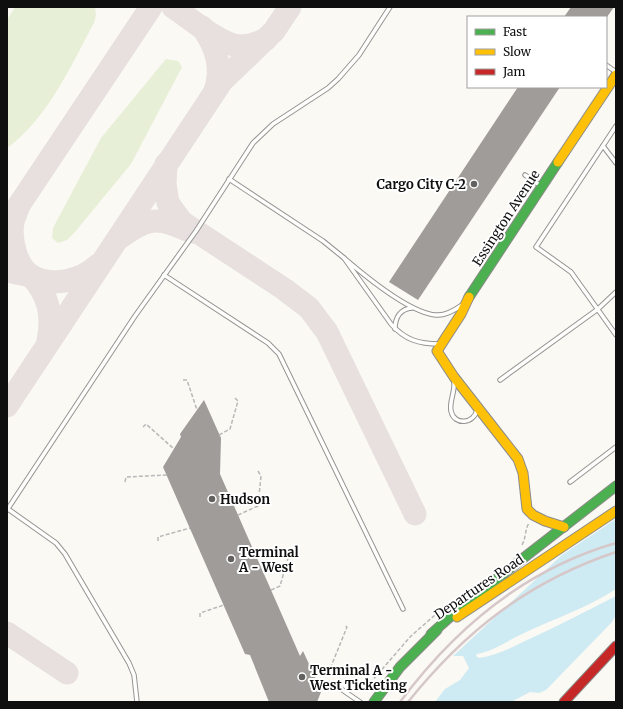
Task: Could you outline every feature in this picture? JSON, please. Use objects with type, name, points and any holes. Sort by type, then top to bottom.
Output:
[{"type":"main road","name":"Essington Avenue","points":[[607,87],[616,73]]},
{"type":"main road","name":"Essington Avenue","points":[[441,344],[461,314],[467,300],[606,88]]},
{"type":"main road","points":[[441,344],[437,351],[454,377],[515,454],[521,465],[525,480],[525,502],[529,510],[540,519],[564,526]]},
{"type":"main road","points":[[431,634],[467,602],[616,486]]},
{"type":"main road","name":"Departures Road","points":[[374,702],[400,667],[431,634],[616,511]]},
{"type":"main road","points":[[564,702],[616,646]]},
{"type":"lane","points":[[137,702],[134,675],[129,663],[66,554],[56,543],[7,510],[164,275],[262,133],[328,88],[359,55],[390,7]]},
{"type":"lane","points":[[607,66],[616,73]]},
{"type":"lane","points":[[616,126],[536,247],[571,272],[616,335]]},
{"type":"lane","points":[[603,146],[616,163]]},
{"type":"lane","points":[[525,175],[542,187]]},
{"type":"lane","points":[[229,179],[323,241],[369,278],[413,308],[426,313],[442,315],[458,307],[467,300]]},
{"type":"lane","points":[[344,258],[395,329],[411,340],[422,343],[441,344]]},
{"type":"lane","points":[[164,275],[268,343],[279,354],[403,609]]},
{"type":"lane","points":[[500,380],[598,309],[616,292]]},
{"type":"lane","points":[[395,329],[395,321],[404,309],[413,308]]},
{"type":"lane","points":[[454,377],[454,395],[450,407],[451,414],[455,419],[462,422],[474,417],[478,406]]},
{"type":"lane","points":[[570,482],[616,447]]},
{"type":"lane","points":[[341,689],[360,702]]},
{"type":"path","points":[[183,380],[187,380],[197,410]]},
{"type":"path","points":[[219,435],[230,428],[238,401],[235,398]]},
{"type":"path","points":[[143,427],[146,424],[174,449]]},
{"type":"path","points":[[238,515],[258,506],[261,476],[258,471]]},
{"type":"path","points":[[125,482],[126,477],[167,475]]},
{"type":"path","points":[[158,541],[158,537],[190,528]]},
{"type":"path","points":[[271,590],[280,586],[289,555],[288,552]]},
{"type":"path","points":[[200,617],[200,613],[224,605]]},
{"type":"path","points":[[314,675],[330,668],[347,627],[344,625]]},
{"type":"green space","points":[[15,7],[95,7],[96,15],[94,23],[57,91],[35,122],[22,136],[7,148],[7,20]]},
{"type":"green space","points":[[166,59],[178,61],[182,67],[131,164],[74,233],[67,240],[58,243],[52,238],[53,228],[101,138]]},
{"type":"water","points":[[616,519],[616,589],[582,608],[522,634],[495,648],[477,654],[476,656],[479,658],[485,657],[509,649],[616,596],[616,615],[612,622],[546,690],[539,693],[530,692],[511,702],[435,702],[445,689],[460,680],[469,668],[463,656],[453,656],[562,555]]},
{"type":"building","points":[[571,7],[614,7],[607,17],[565,16]]},
{"type":"building","name":"Cargo City C-2","points":[[517,88],[559,88],[418,300],[389,282]]},
{"type":"building","name":"Terminal A - West","points":[[204,400],[221,438],[220,474],[300,656],[303,651],[314,675],[321,692],[317,702],[269,702],[250,655],[245,654],[163,467],[181,437],[180,434]]},
{"type":"taxiway","points":[[7,223],[151,7]]},
{"type":"taxiway","points":[[173,7],[214,36],[231,44],[239,46],[257,43],[266,39]]},
{"type":"taxiway","points":[[7,406],[222,81],[274,31],[290,7]]},
{"type":"taxiway","points":[[202,27],[211,42],[217,58],[218,74],[215,91]]},
{"type":"taxiway","points":[[166,164],[165,184],[168,203],[182,222],[284,289],[309,308],[327,332],[415,514]]},
{"type":"taxiway","points":[[18,208],[13,222],[12,236],[15,252],[26,272],[40,280],[58,282],[67,281],[84,275],[98,265]]},
{"type":"taxiway","points":[[121,237],[140,225],[155,221],[171,224],[192,232]]},
{"type":"taxiway","points":[[7,271],[31,276],[42,291],[46,298],[50,314],[48,341]]},
{"type":"taxiway","points":[[7,633],[67,673]]},
{"type":"railway","points":[[400,702],[421,675],[444,650],[495,604],[552,568],[583,554],[616,543]]},
{"type":"railway","points":[[408,702],[452,653],[501,611],[527,593],[555,578],[584,564],[616,552]]},
{"type":"traffic: fast","points":[[469,297],[558,162]]},
{"type":"traffic: fast","points":[[431,634],[467,602],[616,486]]},
{"type":"traffic: fast","points":[[374,702],[400,667],[437,630]]},
{"type":"traffic: slow","points":[[558,162],[616,75]]},
{"type":"traffic: slow","points":[[469,297],[461,314],[437,351],[454,377],[518,459],[523,473],[527,509],[533,515],[545,521],[564,527]]},
{"type":"traffic: slow","points":[[457,617],[616,511]]},
{"type":"traffic: jam","points":[[564,702],[616,646]]},
{"type":"place","name":"Cargo City C-2","points":[[474,184]]},
{"type":"place","name":"Hudson","points":[[212,499]]},
{"type":"place","name":"Terminal A - West","points":[[231,559]]},
{"type":"place","name":"Terminal A - West Ticketing","points":[[302,677]]}]
